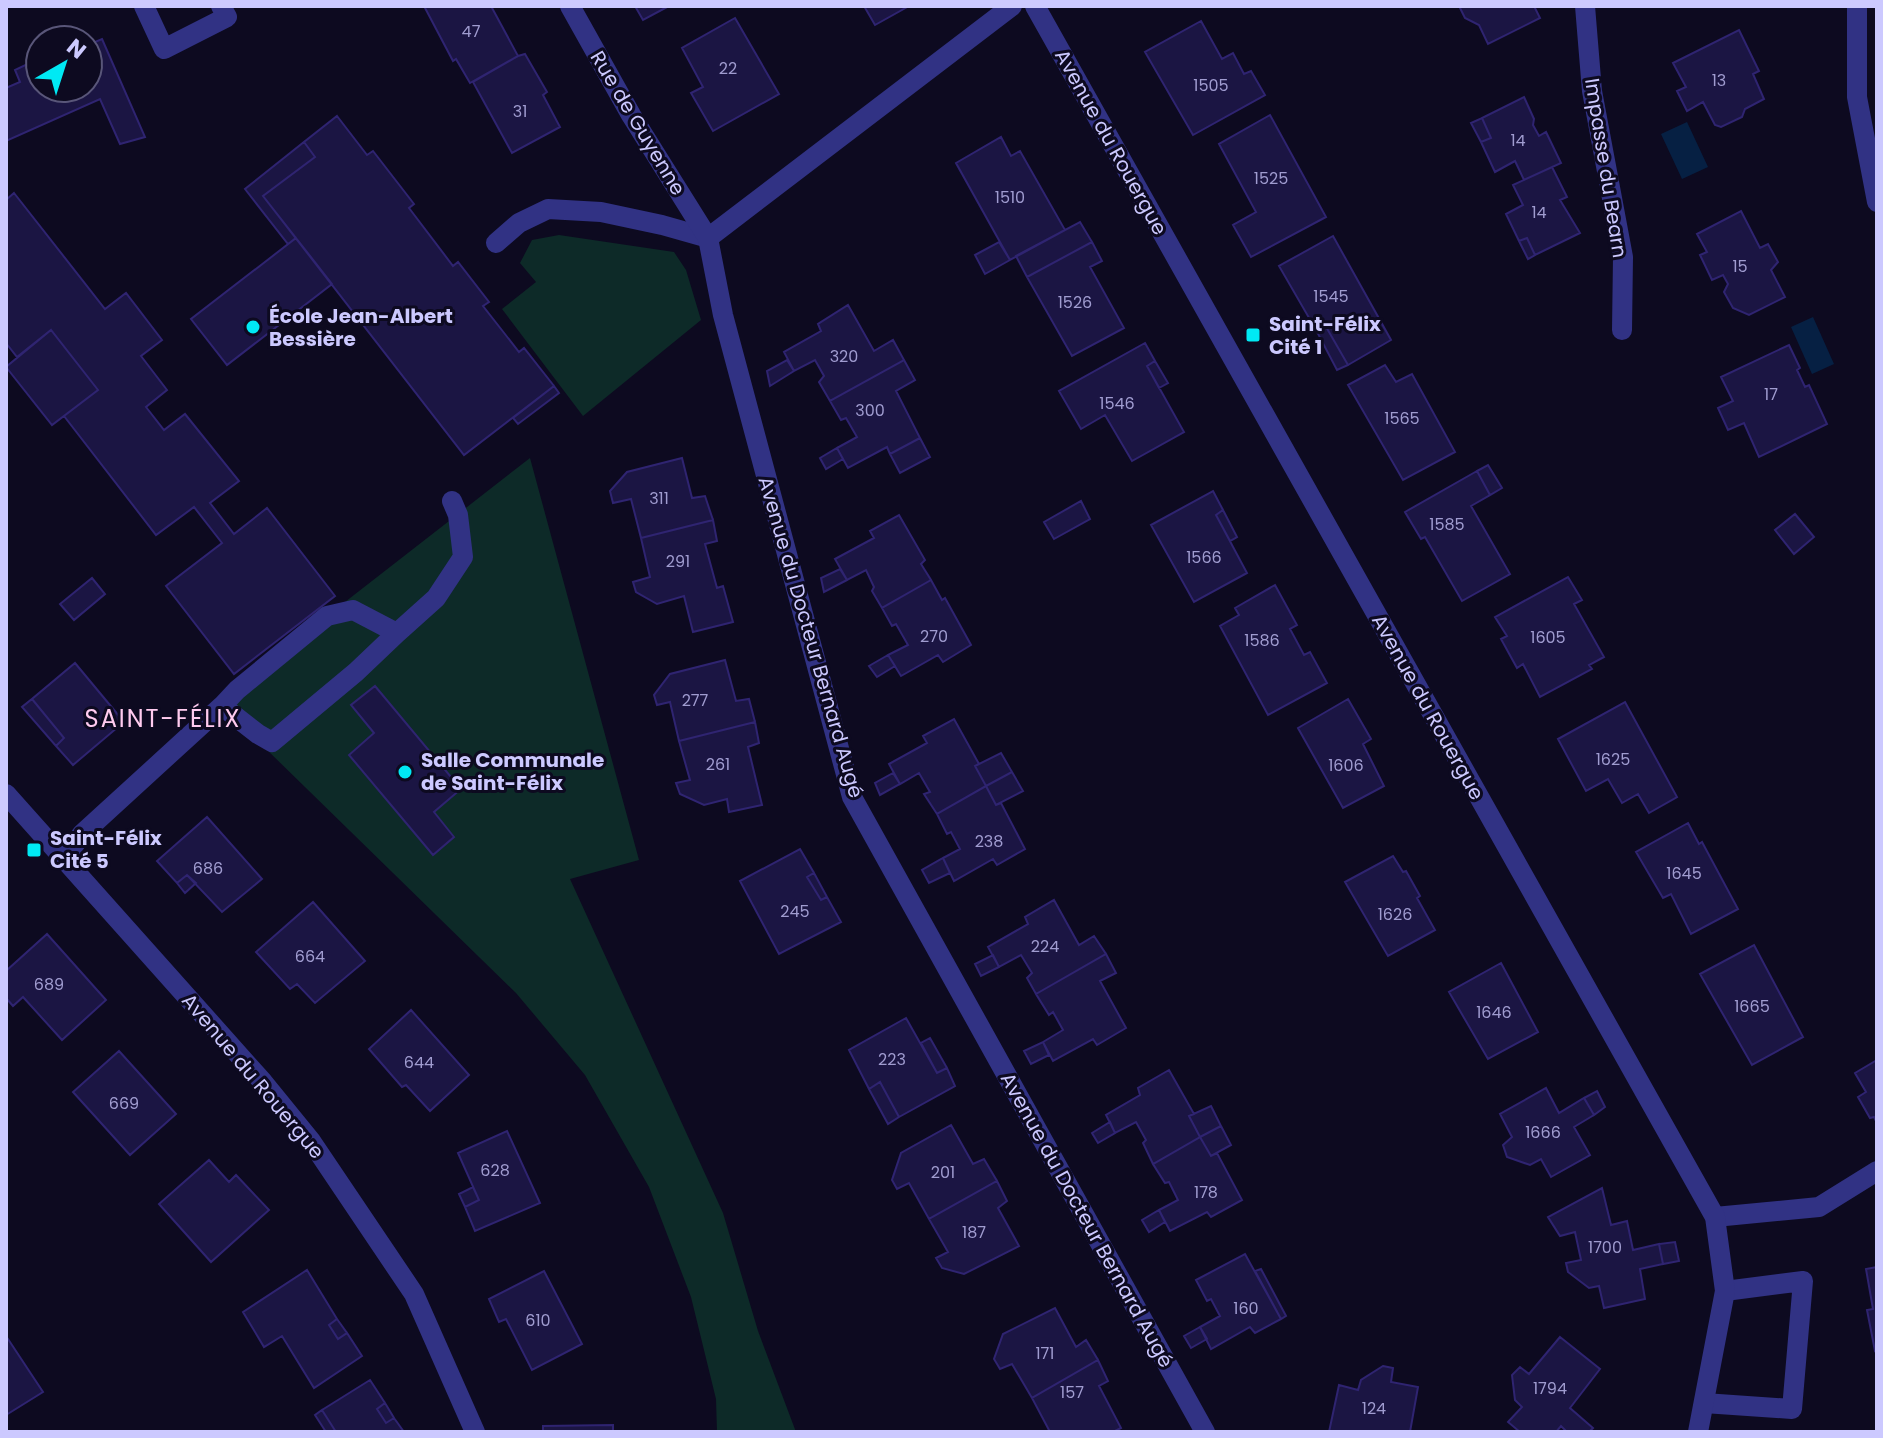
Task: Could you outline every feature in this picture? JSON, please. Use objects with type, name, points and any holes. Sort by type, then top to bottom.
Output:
[{"type":"street","points":[[144,6],[164,49],[227,17],[221,6]]},
{"type":"street","name":"Rue de Guyenne","points":[[570,6],[631,115],[708,238]]},
{"type":"street","points":[[496,243],[519,223],[548,209],[601,212],[708,238],[1012,6]]},
{"type":"street","name":"Avenue du Rouergue","points":[[1035,6],[1715,1217],[1725,1291],[1698,1432]]},
{"type":"street","name":"Impasse du Bearn","points":[[1585,6],[1592,91],[1623,257],[1622,330]]},
{"type":"street","points":[[1857,6],[1857,97],[1877,202]]},
{"type":"street","name":"Avenue du Docteur Bernard Augé","points":[[708,238],[723,315],[852,797],[1205,1432]]},
{"type":"street","points":[[222,706],[272,742],[356,672],[436,598],[463,557],[458,515],[452,501]]},
{"type":"street","points":[[63,860],[82,834],[237,690],[327,616],[353,610],[397,633]]},
{"type":"street","name":"Avenue du Rouergue","points":[[6,794],[263,1082],[311,1141],[414,1294],[475,1432]]},
{"type":"street","points":[[1715,1217],[1819,1207],[1877,1171]]},
{"type":"street","points":[[1704,1403],[1792,1409],[1803,1281],[1725,1291]]},
{"type":"green space","points":[[559,235],[674,252],[686,270],[701,320],[583,416],[502,309],[536,282],[520,263],[532,240]]},
{"type":"green space","points":[[530,458],[639,860],[570,879],[723,1213],[758,1331],[796,1432],[717,1432],[716,1399],[691,1297],[649,1187],[585,1075],[516,993],[222,706],[327,616]]},
{"type":"water","points":[[1687,122],[1708,167],[1682,179],[1661,134]]},
{"type":"water","points":[[1813,317],[1834,364],[1812,374],[1791,327]]},
{"type":"building","points":[[424,6],[491,6],[518,56],[470,83],[456,59],[453,61]]},
{"type":"building","points":[[635,6],[669,6],[643,20]]},
{"type":"building","points":[[864,6],[909,6],[875,25]]},
{"type":"building","points":[[1459,6],[1534,6],[1540,18],[1488,44],[1479,25],[1465,18]]},
{"type":"building","points":[[735,18],[779,94],[713,131],[691,93],[703,87],[682,48]]},
{"type":"building","points":[[1201,21],[1222,59],[1233,53],[1244,74],[1251,71],[1265,95],[1193,135],[1145,52]]},
{"type":"building","points":[[1739,30],[1759,71],[1753,74],[1764,99],[1745,109],[1742,117],[1721,127],[1715,125],[1703,102],[1687,111],[1677,91],[1686,87],[1673,63]]},
{"type":"building","points":[[104,44],[145,137],[120,144],[102,104]]},
{"type":"building","points":[[525,54],[547,92],[543,95],[560,127],[512,153],[473,82]]},
{"type":"building","points":[[24,66],[24,104],[89,104],[6,141],[6,88],[20,82],[15,70]]},
{"type":"building","points":[[1524,97],[1539,136],[1546,132],[1561,163],[1524,180],[1515,161],[1495,172],[1481,142],[1491,138],[1482,118]]},
{"type":"building","points":[[1270,115],[1326,217],[1251,257],[1233,225],[1256,212],[1219,144]]},
{"type":"building","points":[[337,116],[367,155],[373,151],[414,204],[409,208],[453,266],[458,262],[489,302],[483,306],[519,352],[524,348],[554,386],[464,455],[263,196],[315,157],[304,142]]},
{"type":"building","points":[[1482,118],[1491,138],[1481,142],[1471,123]]},
{"type":"building","points":[[1001,137],[1011,156],[1020,151],[1065,230],[1010,260],[956,163]]},
{"type":"building","points":[[304,142],[315,157],[263,196],[296,238],[288,244],[245,189]]},
{"type":"building","points":[[1552,167],[1567,197],[1560,200],[1580,233],[1535,255],[1527,238],[1519,241],[1506,214],[1523,205],[1513,185]]},
{"type":"building","points":[[14,193],[105,309],[126,293],[162,340],[141,356],[167,390],[146,407],[164,430],[185,414],[239,481],[210,503],[234,534],[267,508],[335,596],[234,674],[166,586],[222,543],[194,507],[156,535],[64,416],[98,390],[51,330],[17,357],[6,343],[6,200]]},
{"type":"building","points":[[1741,211],[1760,248],[1768,244],[1778,262],[1771,270],[1785,297],[1749,315],[1733,308],[1724,292],[1728,284],[1723,275],[1712,280],[1700,255],[1707,252],[1697,234]]},
{"type":"building","points":[[1080,222],[1092,242],[1027,277],[1016,256]]},
{"type":"building","points":[[1333,236],[1391,340],[1348,365],[1325,325],[1316,330],[1279,266]]},
{"type":"building","points":[[296,238],[332,284],[227,365],[191,319]]},
{"type":"building","points":[[1527,238],[1535,255],[1528,259],[1519,241]]},
{"type":"building","points":[[999,242],[1010,260],[985,274],[975,255]]},
{"type":"building","points":[[1092,242],[1102,261],[1090,267],[1124,328],[1072,356],[1027,277]]},
{"type":"building","points":[[848,305],[874,351],[893,340],[904,360],[830,401],[819,382],[824,376],[815,360],[794,371],[784,352],[821,331],[818,324]]},
{"type":"building","points":[[1325,325],[1348,365],[1337,370],[1316,330]]},
{"type":"building","points":[[51,330],[98,390],[52,425],[6,367]]},
{"type":"building","points":[[1145,343],[1155,361],[1147,366],[1184,432],[1132,461],[1105,415],[1081,429],[1059,391]]},
{"type":"building","points":[[1789,345],[1805,387],[1809,385],[1827,424],[1759,457],[1744,423],[1728,430],[1718,408],[1733,401],[1721,377]]},
{"type":"building","points":[[787,360],[794,371],[770,386],[767,371]]},
{"type":"building","points":[[904,360],[915,380],[896,391],[920,438],[890,454],[887,447],[848,468],[837,448],[857,437],[846,418],[841,420],[830,401]]},
{"type":"building","points":[[1155,361],[1168,383],[1159,388],[1147,366]]},
{"type":"building","points":[[1385,365],[1396,382],[1412,374],[1455,452],[1403,480],[1348,385]]},
{"type":"building","points":[[554,386],[559,393],[518,424],[513,418]]},
{"type":"building","points":[[920,438],[930,457],[900,473],[890,454]]},
{"type":"building","points":[[837,448],[843,459],[826,469],[820,458]]},
{"type":"building","points":[[682,458],[692,498],[705,496],[713,520],[641,538],[631,499],[613,503],[610,491],[627,472]]},
{"type":"building","points":[[1488,465],[1502,488],[1490,495],[1477,471]]},
{"type":"building","points":[[1477,471],[1490,495],[1471,506],[1510,574],[1462,601],[1425,537],[1421,539],[1405,512]]},
{"type":"building","points":[[1213,491],[1223,510],[1216,515],[1247,573],[1194,602],[1151,525]]},
{"type":"building","points":[[1081,501],[1090,519],[1054,539],[1044,522]]},
{"type":"building","points":[[1223,510],[1237,537],[1230,541],[1216,515]]},
{"type":"building","points":[[1795,514],[1814,537],[1794,554],[1775,530]]},
{"type":"building","points":[[899,515],[925,560],[921,564],[931,580],[882,608],[872,591],[874,587],[866,570],[847,580],[835,559],[874,538],[870,531]]},
{"type":"building","points":[[713,520],[717,541],[705,544],[717,588],[723,586],[733,622],[693,632],[684,596],[657,604],[636,592],[633,582],[650,577],[641,538]]},
{"type":"building","points":[[840,569],[847,580],[824,592],[821,578]]},
{"type":"building","points":[[1568,577],[1582,600],[1574,604],[1604,657],[1589,665],[1592,669],[1540,697],[1523,664],[1517,668],[1501,639],[1507,636],[1495,617]]},
{"type":"building","points":[[92,578],[105,594],[74,620],[60,604]]},
{"type":"building","points":[[931,580],[942,600],[945,598],[971,645],[943,662],[938,655],[901,676],[888,655],[908,645],[882,608]]},
{"type":"building","points":[[1275,585],[1297,625],[1290,629],[1304,655],[1310,652],[1327,683],[1268,715],[1220,626],[1239,615],[1235,608]]},
{"type":"building","points":[[888,655],[895,666],[877,677],[869,666]]},
{"type":"building","points":[[725,660],[736,701],[749,699],[755,722],[679,741],[670,702],[657,705],[654,695],[670,674]]},
{"type":"building","points":[[75,663],[124,722],[73,765],[56,746],[64,738],[32,699]]},
{"type":"building","name":"Salle Communale de Saint-Félix","points":[[375,686],[461,789],[434,812],[454,837],[433,855],[349,755],[374,733],[351,705]]},
{"type":"building","points":[[32,699],[64,738],[56,746],[22,707]]},
{"type":"building","points":[[1348,699],[1371,739],[1363,744],[1384,786],[1343,808],[1298,728]]},
{"type":"building","points":[[1625,702],[1677,797],[1649,813],[1638,794],[1622,803],[1608,779],[1586,791],[1558,739]]},
{"type":"building","points":[[954,719],[979,764],[975,766],[986,786],[937,814],[924,794],[930,792],[919,773],[900,784],[889,764],[927,743],[923,736]]},
{"type":"building","points":[[755,722],[759,743],[748,747],[762,805],[729,812],[727,799],[704,805],[680,794],[676,783],[690,780],[679,741]]},
{"type":"building","points":[[1001,753],[1012,772],[986,786],[975,766]]},
{"type":"building","points":[[1012,772],[1023,791],[996,805],[986,786]]},
{"type":"building","points":[[893,773],[900,784],[880,795],[875,783]]},
{"type":"building","points":[[986,786],[996,805],[1001,803],[1025,849],[997,865],[993,859],[954,881],[943,858],[960,849],[951,832],[947,834],[937,814]]},
{"type":"building","points":[[207,817],[262,879],[222,912],[187,875],[177,883],[157,861]]},
{"type":"building","points":[[1688,823],[1699,844],[1702,842],[1738,909],[1691,934],[1671,894],[1663,898],[1636,852]]},
{"type":"building","points":[[800,849],[814,873],[807,877],[821,900],[827,897],[841,922],[779,954],[740,881]]},
{"type":"building","points":[[1393,856],[1403,872],[1406,871],[1435,930],[1388,956],[1345,882]]},
{"type":"building","points":[[943,858],[950,873],[929,883],[922,870]]},
{"type":"building","points":[[814,873],[827,897],[821,900],[807,877]]},
{"type":"building","points":[[187,875],[196,883],[185,893],[177,883]]},
{"type":"building","points":[[1054,900],[1079,945],[1094,936],[1106,954],[1036,994],[1027,978],[1032,973],[1021,955],[999,967],[988,947],[1028,924],[1025,917]]},
{"type":"building","points":[[313,902],[365,961],[315,1003],[297,984],[290,989],[256,952]]},
{"type":"building","points":[[47,934],[106,1000],[62,1040],[23,997],[13,1006],[6,998],[6,971]]},
{"type":"building","points":[[1754,945],[1803,1037],[1752,1065],[1700,974]]},
{"type":"building","points":[[1106,954],[1116,973],[1100,981],[1126,1028],[1097,1045],[1093,1039],[1053,1061],[1043,1042],[1063,1030],[1053,1012],[1049,1015],[1036,994]]},
{"type":"building","points":[[993,955],[999,967],[981,976],[975,964]]},
{"type":"building","points":[[1501,963],[1538,1032],[1488,1059],[1449,992]]},
{"type":"building","points":[[411,1010],[469,1075],[430,1111],[406,1085],[402,1087],[369,1049]]},
{"type":"building","points":[[906,1018],[937,1073],[947,1068],[955,1086],[899,1117],[880,1082],[869,1089],[849,1050]]},
{"type":"building","points":[[930,1038],[947,1068],[937,1073],[921,1043]]},
{"type":"building","points":[[1043,1042],[1049,1055],[1031,1064],[1024,1051]]},
{"type":"building","points":[[119,1051],[176,1114],[130,1155],[73,1092]]},
{"type":"building","points":[[1877,1060],[1877,1123],[1874,1117],[1870,1118],[1858,1097],[1866,1092],[1855,1073]]},
{"type":"building","points":[[1169,1070],[1194,1114],[1189,1116],[1200,1137],[1153,1164],[1143,1143],[1146,1140],[1136,1122],[1115,1133],[1106,1115],[1140,1095],[1138,1088]]},
{"type":"building","points":[[880,1082],[899,1117],[888,1124],[869,1089]]},
{"type":"building","points":[[1546,1088],[1559,1113],[1584,1098],[1594,1115],[1574,1127],[1590,1155],[1551,1177],[1541,1159],[1530,1165],[1507,1157],[1503,1145],[1512,1137],[1500,1114]]},
{"type":"building","points":[[1597,1091],[1605,1107],[1594,1115],[1584,1098]]},
{"type":"building","points":[[1211,1106],[1221,1126],[1200,1137],[1189,1116]]},
{"type":"building","points":[[1110,1122],[1115,1133],[1098,1143],[1092,1133]]},
{"type":"building","points":[[951,1125],[973,1164],[984,1159],[997,1181],[929,1219],[909,1183],[897,1189],[892,1180],[901,1153]]},
{"type":"building","points":[[1221,1126],[1231,1145],[1211,1156],[1200,1137]]},
{"type":"building","points":[[507,1131],[540,1203],[475,1231],[465,1207],[479,1200],[458,1153]]},
{"type":"building","points":[[1200,1137],[1211,1156],[1217,1153],[1242,1200],[1211,1217],[1207,1212],[1170,1231],[1159,1210],[1178,1200],[1169,1182],[1165,1183],[1153,1164]]},
{"type":"building","points":[[209,1160],[229,1182],[236,1175],[269,1210],[211,1262],[159,1204]]},
{"type":"building","points":[[997,1181],[1007,1201],[998,1208],[1019,1246],[964,1274],[942,1268],[936,1258],[948,1252],[929,1219]]},
{"type":"building","points":[[473,1187],[479,1200],[465,1207],[459,1194]]},
{"type":"building","points":[[1602,1188],[1611,1225],[1627,1221],[1633,1250],[1659,1244],[1663,1264],[1640,1269],[1645,1299],[1604,1308],[1599,1286],[1589,1288],[1568,1272],[1566,1263],[1581,1260],[1575,1232],[1560,1236],[1548,1217]]},
{"type":"building","points":[[1159,1210],[1165,1222],[1149,1232],[1142,1220]]},
{"type":"building","points":[[1675,1242],[1679,1261],[1663,1264],[1659,1244]]},
{"type":"building","points":[[1245,1254],[1281,1319],[1255,1333],[1250,1327],[1211,1349],[1200,1327],[1220,1316],[1211,1299],[1207,1301],[1196,1280]]},
{"type":"building","points":[[1877,1267],[1875,1351],[1867,1310],[1873,1309],[1866,1269]]},
{"type":"building","points":[[1261,1269],[1286,1316],[1281,1319],[1255,1271]]},
{"type":"building","points":[[307,1270],[337,1319],[329,1325],[338,1339],[347,1333],[362,1356],[314,1388],[282,1336],[264,1347],[243,1312]]},
{"type":"building","points":[[544,1271],[582,1344],[532,1370],[506,1319],[499,1322],[489,1299]]},
{"type":"building","points":[[1055,1308],[1076,1347],[1086,1340],[1098,1360],[1032,1398],[1012,1364],[1000,1369],[994,1359],[1003,1334]]},
{"type":"building","points":[[337,1319],[347,1333],[338,1339],[329,1325]]},
{"type":"building","points":[[1200,1327],[1207,1339],[1191,1348],[1184,1336]]},
{"type":"building","points":[[6,1336],[43,1392],[6,1415]]},
{"type":"building","points":[[1560,1337],[1600,1369],[1570,1408],[1593,1428],[1589,1432],[1567,1432],[1561,1426],[1556,1432],[1520,1432],[1508,1422],[1522,1407],[1515,1400],[1512,1375],[1520,1367],[1529,1374]]},
{"type":"building","points":[[1098,1360],[1108,1381],[1099,1386],[1121,1428],[1113,1432],[1050,1432],[1032,1398]]},
{"type":"building","points":[[1383,1366],[1393,1368],[1391,1382],[1418,1387],[1410,1432],[1329,1432],[1339,1385],[1358,1390],[1361,1380]]},
{"type":"building","points":[[370,1380],[385,1403],[377,1409],[386,1423],[394,1418],[404,1432],[336,1432],[322,1410]]},
{"type":"building","points":[[385,1403],[394,1418],[386,1423],[377,1409]]},
{"type":"building","points":[[322,1410],[336,1432],[326,1432],[315,1415]]},
{"type":"building","points":[[613,1425],[613,1432],[543,1432],[543,1426]]},
{"type":"place","name":"École Jean-Albert Bessière","points":[[253,327]]},
{"type":"place","name":"Saint-Félix Cité 1","points":[[1253,335]]},
{"type":"place","name":"Salle Communale de Saint-Félix","points":[[405,772]]},
{"type":"place","name":"Saint-Félix Cité 5","points":[[34,850]]},
{"type":"district","name":"SAINT-FÉLIX","points":[[163,718]]}]
